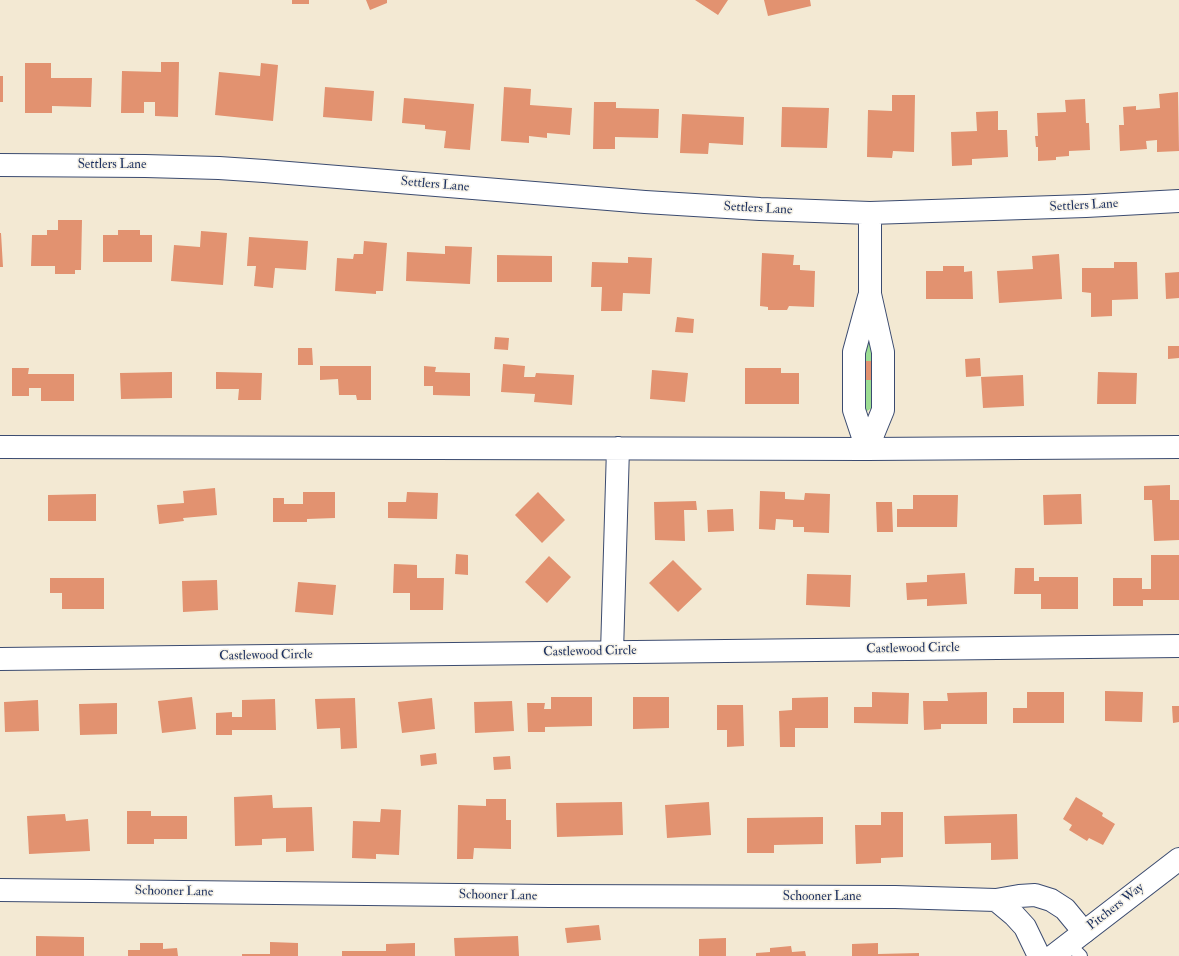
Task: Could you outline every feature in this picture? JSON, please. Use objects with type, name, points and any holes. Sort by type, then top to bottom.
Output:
[{"type":"street","name":"Settlers Lane","points":[[0,165],[199,167],[646,202],[870,213],[1086,206],[1179,201]]},
{"type":"street","points":[[867,449],[883,410],[883,352],[870,294],[870,213]]},
{"type":"street","points":[[867,449],[854,410],[854,352],[870,294]]},
{"type":"street","points":[[0,447],[867,449],[1179,448]]},
{"type":"street","points":[[612,652],[618,448]]},
{"type":"street","name":"Castlewood Circle","points":[[0,659],[1179,646]]},
{"type":"street","name":"Pitchers Way","points":[[1072,947],[1179,859]]},
{"type":"street","name":"Schooner Lane","points":[[0,890],[542,896],[895,897],[996,900],[1035,895],[1051,900],[1065,909],[1072,947]]},
{"type":"street","points":[[996,900],[1014,915],[1025,928],[1039,956]]},
{"type":"green space","points":[[866,337],[872,342],[872,408],[867,411],[865,410],[860,356]]},
{"type":"building","points":[[292,0],[309,0],[309,4],[292,4]]},
{"type":"building","points":[[366,0],[387,0],[387,3],[370,10]]},
{"type":"building","points":[[695,0],[728,0],[718,15]]},
{"type":"building","points":[[764,0],[810,0],[811,6],[768,16]]},
{"type":"building","points":[[161,62],[179,62],[178,117],[155,116],[155,102],[144,102],[144,113],[121,113],[122,71],[161,72]]},
{"type":"building","points":[[25,63],[51,63],[51,78],[92,78],[91,107],[52,106],[52,113],[25,113]]},
{"type":"building","points":[[261,63],[278,65],[273,121],[215,115],[219,72],[260,76]]},
{"type":"building","points":[[0,76],[3,76],[3,102],[0,102]]},
{"type":"building","points":[[325,87],[374,91],[372,121],[323,117]]},
{"type":"building","points":[[504,87],[531,89],[530,105],[572,108],[570,135],[547,133],[547,138],[529,136],[529,143],[501,141]]},
{"type":"building","points":[[1178,92],[1179,151],[1157,152],[1157,140],[1146,141],[1147,149],[1120,151],[1119,125],[1124,125],[1123,107],[1136,106],[1136,110],[1160,108],[1159,94]]},
{"type":"building","points":[[892,95],[915,95],[914,152],[893,151],[892,158],[867,157],[868,110],[892,111]]},
{"type":"building","points":[[404,98],[474,104],[470,150],[444,148],[446,131],[425,129],[425,125],[402,123]]},
{"type":"building","points":[[1085,99],[1086,123],[1089,123],[1090,150],[1069,151],[1069,156],[1056,157],[1056,160],[1038,161],[1038,147],[1036,147],[1035,136],[1038,136],[1037,113],[1066,112],[1065,100]]},
{"type":"building","points":[[594,102],[616,102],[616,108],[659,109],[658,138],[615,137],[615,149],[593,149]]},
{"type":"building","points":[[782,107],[829,108],[827,148],[781,147]]},
{"type":"building","points":[[998,111],[998,130],[1007,130],[1008,157],[972,159],[972,165],[952,166],[951,132],[977,131],[976,112]]},
{"type":"building","points":[[682,114],[744,117],[743,145],[709,143],[708,154],[680,153]]},
{"type":"building","points":[[58,220],[82,220],[81,270],[75,270],[75,274],[55,274],[55,266],[31,266],[32,235],[47,235],[47,230],[58,230]]},
{"type":"building","points":[[118,230],[140,230],[140,235],[152,235],[152,262],[103,262],[103,235],[118,235]]},
{"type":"building","points":[[201,231],[227,233],[223,285],[171,281],[174,245],[200,247]]},
{"type":"building","points":[[1,233],[3,267],[0,267]]},
{"type":"building","points":[[249,237],[308,241],[306,270],[275,268],[273,288],[254,286],[256,266],[247,266]]},
{"type":"building","points":[[364,241],[387,243],[383,291],[376,291],[376,294],[335,291],[337,258],[353,259],[354,254],[363,254]]},
{"type":"building","points":[[445,246],[472,247],[470,284],[406,281],[407,252],[445,254]]},
{"type":"building","points":[[762,253],[794,255],[793,265],[800,265],[800,270],[815,271],[814,307],[789,306],[787,310],[768,310],[768,307],[760,306]]},
{"type":"building","points":[[1059,254],[1062,299],[999,303],[997,271],[1033,269],[1032,256]]},
{"type":"building","points":[[497,255],[552,256],[552,282],[497,282]]},
{"type":"building","points":[[628,257],[652,258],[650,294],[623,293],[622,311],[601,311],[602,287],[591,287],[592,262],[628,263]]},
{"type":"building","points":[[1114,262],[1137,262],[1138,299],[1112,300],[1112,316],[1091,317],[1091,293],[1082,292],[1082,268],[1114,268]]},
{"type":"building","points":[[943,266],[964,266],[964,272],[972,271],[973,299],[926,299],[926,271],[943,271]]},
{"type":"building","points":[[1179,272],[1179,298],[1166,299],[1165,273]]},
{"type":"building","points":[[677,317],[694,319],[693,333],[675,332]]},
{"type":"building","points":[[495,337],[509,338],[508,350],[494,349]]},
{"type":"building","points":[[1168,346],[1179,346],[1179,358],[1168,359]]},
{"type":"building","points":[[298,348],[312,348],[313,365],[298,365]]},
{"type":"building","points":[[980,358],[981,376],[966,377],[965,359]]},
{"type":"building","points":[[863,361],[873,361],[873,380],[863,380]]},
{"type":"building","points":[[503,364],[525,366],[524,377],[535,377],[536,373],[574,375],[572,405],[534,402],[535,394],[501,392]]},
{"type":"building","points":[[320,366],[371,366],[371,400],[357,400],[356,395],[339,395],[338,379],[320,380]]},
{"type":"building","points":[[424,366],[436,367],[435,372],[470,373],[470,396],[433,395],[433,386],[424,386]]},
{"type":"building","points":[[12,368],[29,368],[28,374],[74,374],[74,401],[41,401],[41,388],[29,388],[29,396],[12,396]]},
{"type":"building","points":[[745,368],[781,368],[781,373],[799,373],[799,404],[745,404]]},
{"type":"building","points":[[652,370],[688,373],[685,402],[650,399]]},
{"type":"building","points":[[172,372],[172,398],[121,399],[120,373]]},
{"type":"building","points":[[216,372],[262,373],[261,400],[238,400],[239,389],[216,389]]},
{"type":"building","points":[[1098,372],[1137,373],[1136,404],[1097,404]]},
{"type":"building","points":[[1023,375],[1024,406],[983,408],[981,377]]},
{"type":"building","points":[[1170,485],[1170,500],[1179,500],[1179,540],[1154,541],[1152,500],[1144,500],[1144,486]]},
{"type":"building","points":[[215,488],[217,515],[183,518],[184,521],[159,524],[157,505],[184,503],[183,491]]},
{"type":"building","points":[[760,491],[785,492],[785,499],[804,500],[805,493],[830,494],[829,533],[804,532],[804,527],[793,527],[793,520],[776,519],[775,530],[759,529]]},
{"type":"building","points":[[303,492],[335,492],[335,518],[307,519],[307,522],[273,522],[273,498],[284,498],[284,504],[303,504]]},
{"type":"building","points":[[407,492],[438,493],[437,519],[388,518],[388,502],[406,502]]},
{"type":"building","points":[[538,492],[565,520],[542,543],[515,515]]},
{"type":"building","points":[[96,494],[96,521],[48,521],[48,495]]},
{"type":"building","points":[[1081,494],[1082,524],[1044,525],[1043,495]]},
{"type":"building","points":[[913,495],[958,495],[957,527],[897,527],[897,509],[913,509]]},
{"type":"building","points":[[696,501],[697,510],[684,510],[685,541],[655,540],[654,502]]},
{"type":"building","points":[[876,502],[892,502],[893,532],[877,532]]},
{"type":"building","points":[[733,509],[734,531],[708,532],[707,510]]},
{"type":"building","points":[[456,554],[468,555],[468,575],[455,574]]},
{"type":"building","points":[[1151,555],[1179,555],[1179,600],[1143,600],[1143,606],[1113,606],[1113,578],[1142,578],[1142,589],[1151,589]]},
{"type":"building","points":[[549,556],[571,577],[547,603],[525,582]]},
{"type":"building","points":[[673,560],[702,589],[678,612],[649,583]]},
{"type":"building","points":[[394,564],[417,565],[417,578],[444,578],[443,610],[410,610],[410,593],[393,593]]},
{"type":"building","points":[[1015,568],[1034,568],[1034,581],[1039,581],[1039,577],[1078,577],[1078,609],[1041,609],[1041,594],[1014,594]]},
{"type":"building","points":[[965,573],[967,604],[927,606],[927,599],[907,600],[906,583],[927,582],[927,575]]},
{"type":"building","points":[[807,574],[851,575],[850,607],[806,605]]},
{"type":"building","points":[[50,578],[104,578],[104,609],[62,609],[62,593],[50,593]]},
{"type":"building","points":[[217,580],[218,610],[183,612],[182,581]]},
{"type":"building","points":[[298,582],[336,585],[333,615],[295,612]]},
{"type":"building","points":[[1105,691],[1143,692],[1142,722],[1105,721]]},
{"type":"building","points":[[872,692],[909,693],[908,724],[854,723],[854,707],[872,707]]},
{"type":"building","points":[[987,692],[987,724],[941,724],[941,729],[924,730],[923,701],[948,701],[947,693]]},
{"type":"building","points":[[1027,692],[1064,692],[1064,723],[1013,723],[1013,708],[1027,708]]},
{"type":"building","points":[[192,697],[196,729],[162,733],[158,701]]},
{"type":"building","points":[[551,697],[592,697],[592,726],[545,727],[545,732],[528,732],[527,703],[545,703],[544,709],[551,709]]},
{"type":"building","points":[[633,697],[669,697],[669,728],[633,729]]},
{"type":"building","points":[[828,697],[828,728],[795,728],[795,747],[780,747],[779,711],[792,710],[792,698]]},
{"type":"building","points":[[355,698],[357,748],[341,749],[340,728],[317,729],[315,699]]},
{"type":"building","points":[[432,698],[435,729],[402,733],[398,702]]},
{"type":"building","points":[[275,699],[276,730],[232,730],[232,735],[216,735],[216,713],[232,712],[232,717],[242,717],[242,700]]},
{"type":"building","points":[[38,700],[39,731],[5,732],[4,702]]},
{"type":"building","points":[[512,701],[514,731],[475,733],[474,702]]},
{"type":"building","points":[[117,703],[117,734],[80,735],[79,704]]},
{"type":"building","points":[[717,705],[743,705],[744,746],[727,747],[727,730],[717,730]]},
{"type":"building","points":[[1172,706],[1179,706],[1179,722],[1173,723]]},
{"type":"building","points":[[436,753],[437,764],[421,766],[420,755]]},
{"type":"building","points":[[510,756],[511,769],[494,770],[493,757]]},
{"type":"building","points":[[272,795],[273,808],[312,807],[314,851],[286,852],[286,838],[262,839],[262,845],[235,846],[234,797]]},
{"type":"building","points":[[1076,797],[1103,813],[1102,816],[1115,824],[1103,845],[1089,838],[1087,841],[1069,830],[1072,825],[1063,819]]},
{"type":"building","points":[[486,799],[506,799],[506,820],[511,820],[511,849],[474,848],[473,859],[457,859],[458,805],[486,806]]},
{"type":"building","points":[[622,802],[623,835],[557,837],[556,803]]},
{"type":"building","points":[[709,802],[711,835],[667,838],[665,805]]},
{"type":"building","points":[[381,809],[401,810],[399,855],[376,854],[376,859],[352,858],[353,821],[380,822]]},
{"type":"building","points":[[127,811],[151,811],[151,816],[187,816],[187,839],[154,839],[154,844],[127,844]]},
{"type":"building","points":[[881,812],[903,812],[903,857],[881,858],[881,863],[856,864],[855,825],[881,825]]},
{"type":"building","points":[[65,814],[66,821],[88,819],[90,851],[29,854],[27,816]]},
{"type":"building","points":[[1017,814],[1018,859],[991,860],[991,843],[945,844],[944,816]]},
{"type":"building","points":[[823,817],[823,844],[774,845],[774,853],[747,853],[747,818]]},
{"type":"building","points":[[599,925],[601,940],[567,943],[565,928]]},
{"type":"building","points":[[36,936],[84,937],[84,956],[36,956]]},
{"type":"building","points":[[518,936],[519,956],[455,956],[454,938]]},
{"type":"building","points":[[726,938],[726,956],[699,956],[699,939]]},
{"type":"building","points":[[270,942],[298,943],[298,956],[242,956],[242,954],[270,954]]},
{"type":"building","points":[[140,943],[163,943],[163,949],[177,948],[178,956],[128,956],[128,950],[140,950]]},
{"type":"building","points":[[415,943],[415,956],[342,956],[342,951],[386,951],[386,944]]},
{"type":"building","points":[[878,943],[878,954],[919,953],[919,956],[852,956],[852,944]]},
{"type":"building","points":[[791,946],[792,952],[805,951],[806,956],[756,956],[756,953],[770,952],[770,948]]}]
